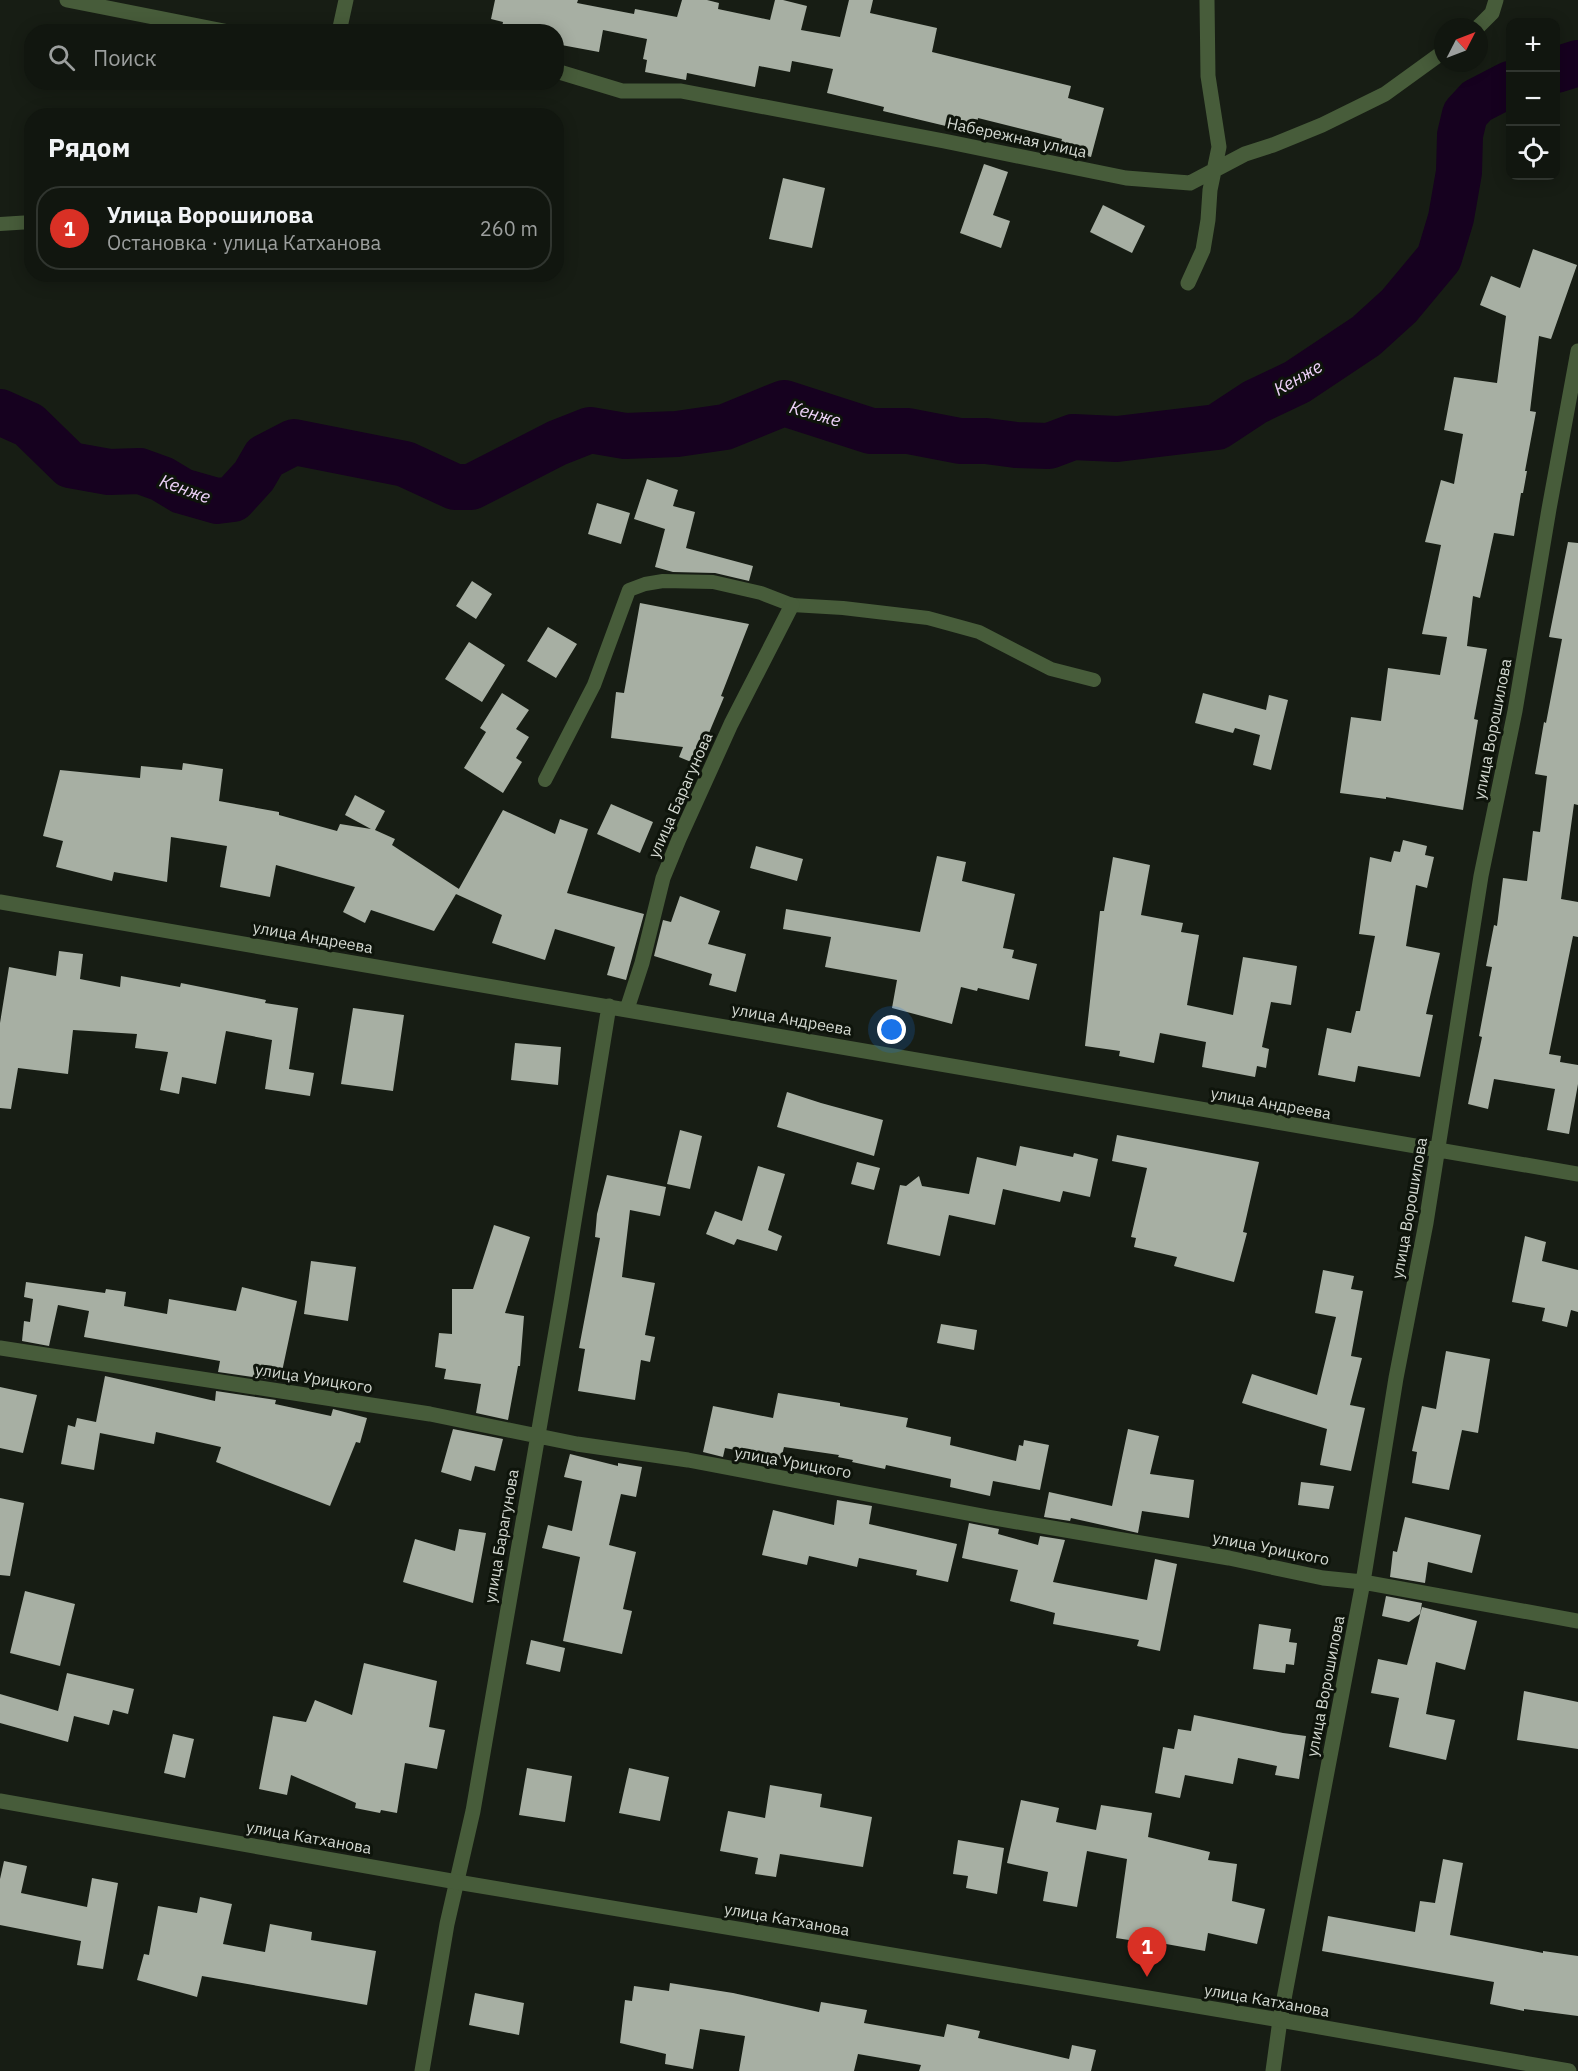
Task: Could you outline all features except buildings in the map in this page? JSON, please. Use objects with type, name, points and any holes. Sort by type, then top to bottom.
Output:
[{"type":"street","points":[[67,0],[188,24]]},
{"type":"street","points":[[341,24],[346,0]]},
{"type":"street","points":[[1188,283],[1203,250],[1208,220],[1209,190],[1219,147],[1208,76],[1207,0]]},
{"type":"street","points":[[1487,18],[1492,13],[1496,0]]},
{"type":"street","name":"Набережная улица","points":[[564,73],[622,91],[681,91],[1126,178],[1190,183],[1245,154],[1273,146],[1322,125],[1385,94],[1434,59]]},
{"type":"street","name":"улица Ворошилова","points":[[1273,2071],[1280,2020],[1363,1582],[1396,1378],[1426,1223],[1481,876],[1515,711],[1578,351]]},
{"type":"street","name":"улица Барагунова","points":[[627,1009],[642,963],[663,878],[731,724],[792,606]]},
{"type":"street","name":"улица Андреева","points":[[0,902],[1578,1174]]},
{"type":"street","name":"улица Барагунова","points":[[422,2071],[447,1924],[473,1811],[609,1006]]},
{"type":"street","name":"улица Урицкого","points":[[0,1348],[430,1414],[577,1444],[688,1460],[999,1519],[1229,1558],[1323,1578],[1363,1582],[1578,1621]]},
{"type":"street","name":"улица Катханова","points":[[0,1801],[457,1882],[1280,2020],[1569,2071]]},
{"type":"lane","points":[[0,224],[24,222]]},
{"type":"lane","points":[[545,780],[594,685],[629,590],[645,584],[663,581],[713,582],[761,593],[792,606],[843,608],[928,618],[980,632],[1051,669],[1094,680]]},
{"type":"waterway","name":"Кенже","points":[[1560,69],[1578,63]]},
{"type":"waterway","name":"Кенже","points":[[0,412],[29,425],[70,465],[109,472],[140,471],[162,479],[182,491],[217,501],[233,499],[254,476],[265,457],[294,442],[405,464],[455,487],[471,487],[557,443],[590,430],[625,436],[677,434],[725,427],[784,403],[871,431],[908,431],[960,441],[986,441],[1016,445],[1049,446],[1073,437],[1117,439],[1217,427],[1255,402],[1297,382],[1366,336],[1399,306],[1439,258],[1451,218],[1459,172],[1460,135],[1465,114],[1477,101],[1506,86]]},
{"type":"place","name":"Улица Ворошилова","points":[[1147,1977]]}]
